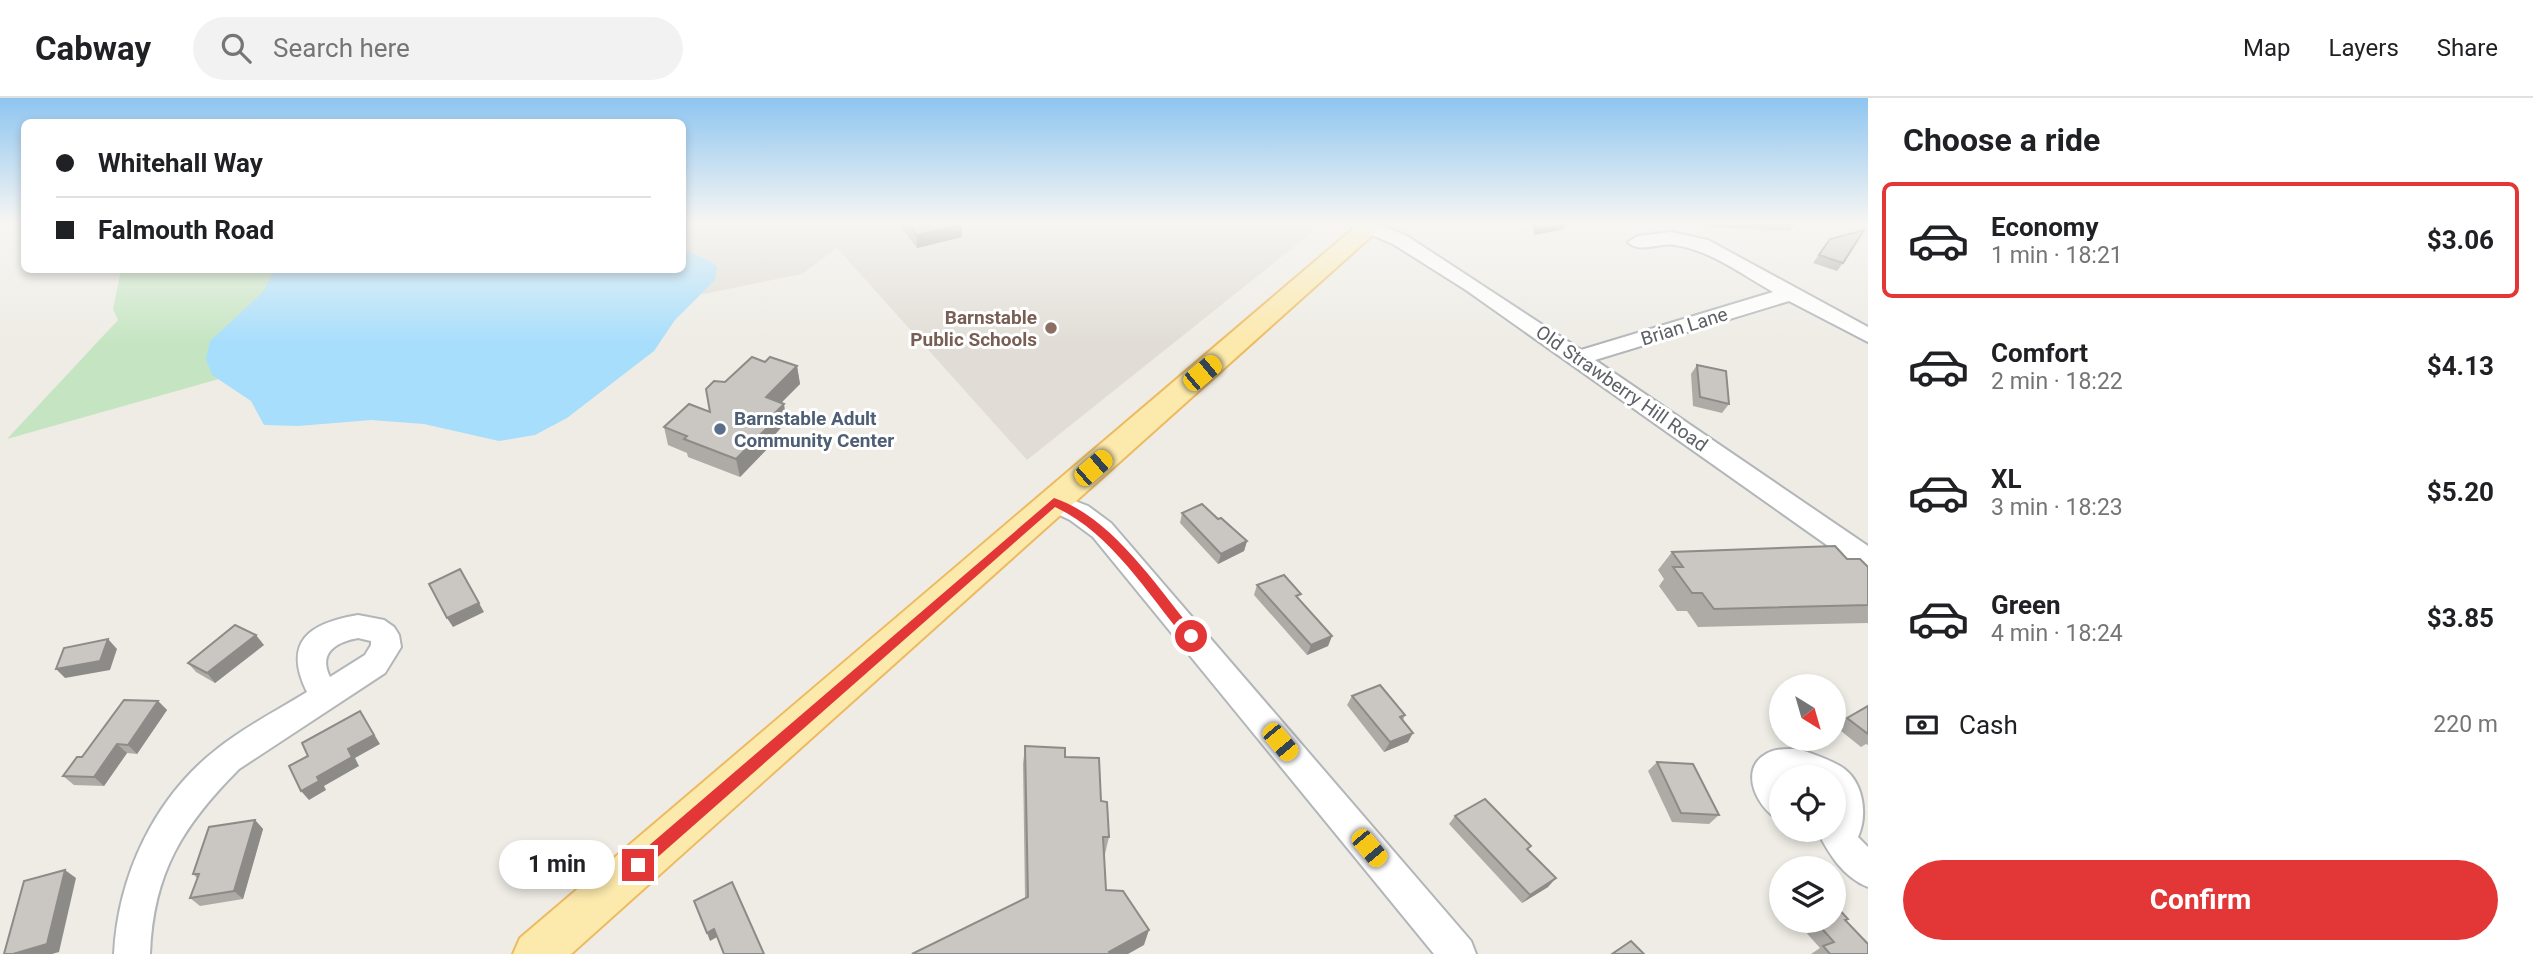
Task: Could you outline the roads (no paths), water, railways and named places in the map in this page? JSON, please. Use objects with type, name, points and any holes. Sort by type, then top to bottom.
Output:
[{"type":"main road","points":[[536,954],[1328,263]]},
{"type":"street","name":"Old Strawberry Hill Road","points":[[1437,263],[1579,358],[1868,560]]},
{"type":"street","points":[[1734,263],[1868,336]]},
{"type":"street","name":"Brian Lane","points":[[1579,358],[1789,295]]},
{"type":"street","points":[[1054,502],[1079,513],[1102,530],[1458,954]]},
{"type":"street","points":[[132,954],[131,933],[144,876],[171,823],[208,777],[228,759],[325,696]]},
{"type":"street","points":[[1775,765],[1803,765]]},
{"type":"street","points":[[1846,796],[1852,803],[1854,816],[1846,826]]},
{"type":"street","points":[[1843,842],[1868,870]]},
{"type":"water","points":[[686,263],[713,263],[717,267],[715,280],[675,320],[654,351],[567,418],[535,435],[499,441],[424,424],[371,420],[298,426],[264,425],[251,401],[212,375],[206,359],[210,341],[263,292],[272,273],[686,273]]},
{"type":"place","name":"Barnstable Public Schools","points":[[1051,328]]},
{"type":"place","name":"Barnstable Adult Community Center","points":[[720,429]]}]
